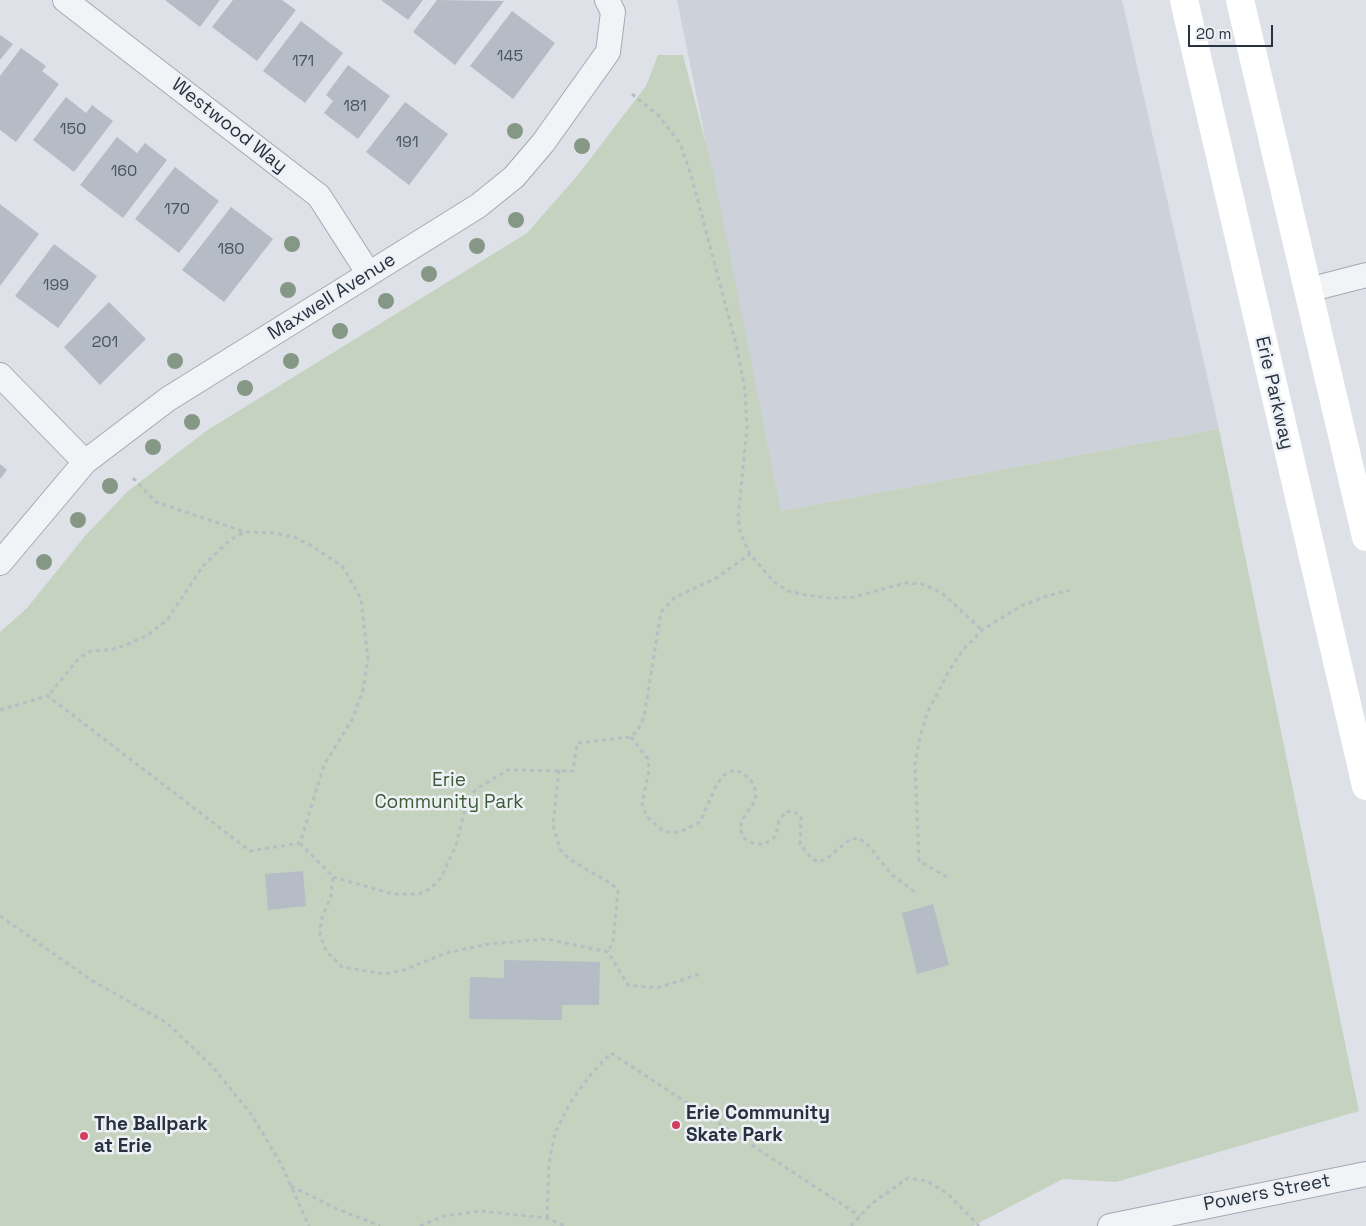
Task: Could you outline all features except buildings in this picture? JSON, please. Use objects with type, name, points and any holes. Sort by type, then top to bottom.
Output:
[{"type":"main road","name":"Erie Parkway","points":[[1184,0],[1366,786]]},
{"type":"main road","points":[[1240,0],[1366,537]]},
{"type":"street","name":"Westwood Way","points":[[65,0],[319,196],[370,274]]},
{"type":"street","name":"Maxwell Avenue","points":[[0,563],[85,462],[168,399],[478,206],[514,177],[543,143],[608,52],[613,12],[608,0]]},
{"type":"street","points":[[1308,290],[1366,275]]},
{"type":"street","points":[[0,375],[85,462]]},
{"type":"street","name":"Powers Street","points":[[1110,1226],[1366,1174]]},
{"type":"path","points":[[632,94],[658,115],[680,143],[691,175],[737,348],[745,390],[747,427],[738,518],[741,535],[750,554],[774,582],[788,591],[806,595],[830,598],[854,597],[905,583],[922,584],[941,592],[982,630]]},
{"type":"path","points":[[133,478],[156,502],[245,532],[294,536],[332,558],[343,567],[361,599],[368,659],[363,690],[353,718],[324,765],[300,843]]},
{"type":"path","points":[[0,710],[48,696],[79,658],[91,652],[110,650],[126,645],[148,634],[167,620],[203,566],[231,539],[245,532]]},
{"type":"path","points":[[300,843],[333,877],[393,894],[419,894],[431,888],[441,878],[456,845],[467,802],[476,789],[508,770],[573,771],[577,743],[631,738],[639,728],[644,717],[661,612],[674,598],[716,578],[750,554]]},
{"type":"path","points":[[947,877],[919,861],[915,764],[919,740],[938,689],[964,649],[982,630],[1021,606],[1070,590]]},
{"type":"path","points":[[48,696],[250,851],[300,843]]},
{"type":"path","points":[[631,738],[648,760],[649,770],[642,804],[647,817],[663,831],[673,833],[700,822],[717,784],[724,775],[734,770],[743,773],[752,782],[756,792],[756,801],[742,820],[740,829],[744,838],[752,843],[761,844],[771,841],[776,835],[779,821],[785,812],[793,811],[801,817],[800,844],[804,852],[812,859],[820,862],[829,857],[850,839],[859,838],[869,846],[891,874],[916,893]]},
{"type":"path","points":[[559,770],[554,804],[553,825],[555,839],[560,849],[569,859],[612,884],[618,891],[613,942],[608,952]]},
{"type":"path","points":[[333,877],[332,896],[322,920],[320,934],[326,951],[342,967],[384,974],[404,970],[446,953],[489,944],[547,939],[608,952],[628,984],[658,988],[700,974]]},
{"type":"path","points":[[0,916],[92,980],[167,1023],[211,1065],[251,1114],[291,1186],[309,1226]]},
{"type":"path","points":[[547,1218],[549,1163],[554,1133],[586,1080],[611,1053],[860,1216]]},
{"type":"path","points":[[851,1226],[871,1204],[908,1178],[927,1181],[948,1194],[979,1226]]},
{"type":"path","points":[[291,1186],[337,1209],[380,1226]]},
{"type":"path","points":[[420,1226],[444,1216],[480,1211],[547,1218],[564,1226]]},
{"type":"shaded area","points":[[677,0],[1122,0],[1219,429],[781,511]]},
{"type":"green space","name":"Erie Community Park","points":[[658,55],[683,55],[712,167],[781,511],[1219,429],[1359,1111],[1116,1182],[1063,1179],[973,1226],[0,1226],[0,632],[27,608],[85,536],[127,492],[206,431],[527,233],[577,176],[646,86]]},
{"type":"place","name":"Erie Community Skate Park","points":[[676,1125]]},
{"type":"place","name":"The Ballpark at Erie","points":[[84,1136]]}]
